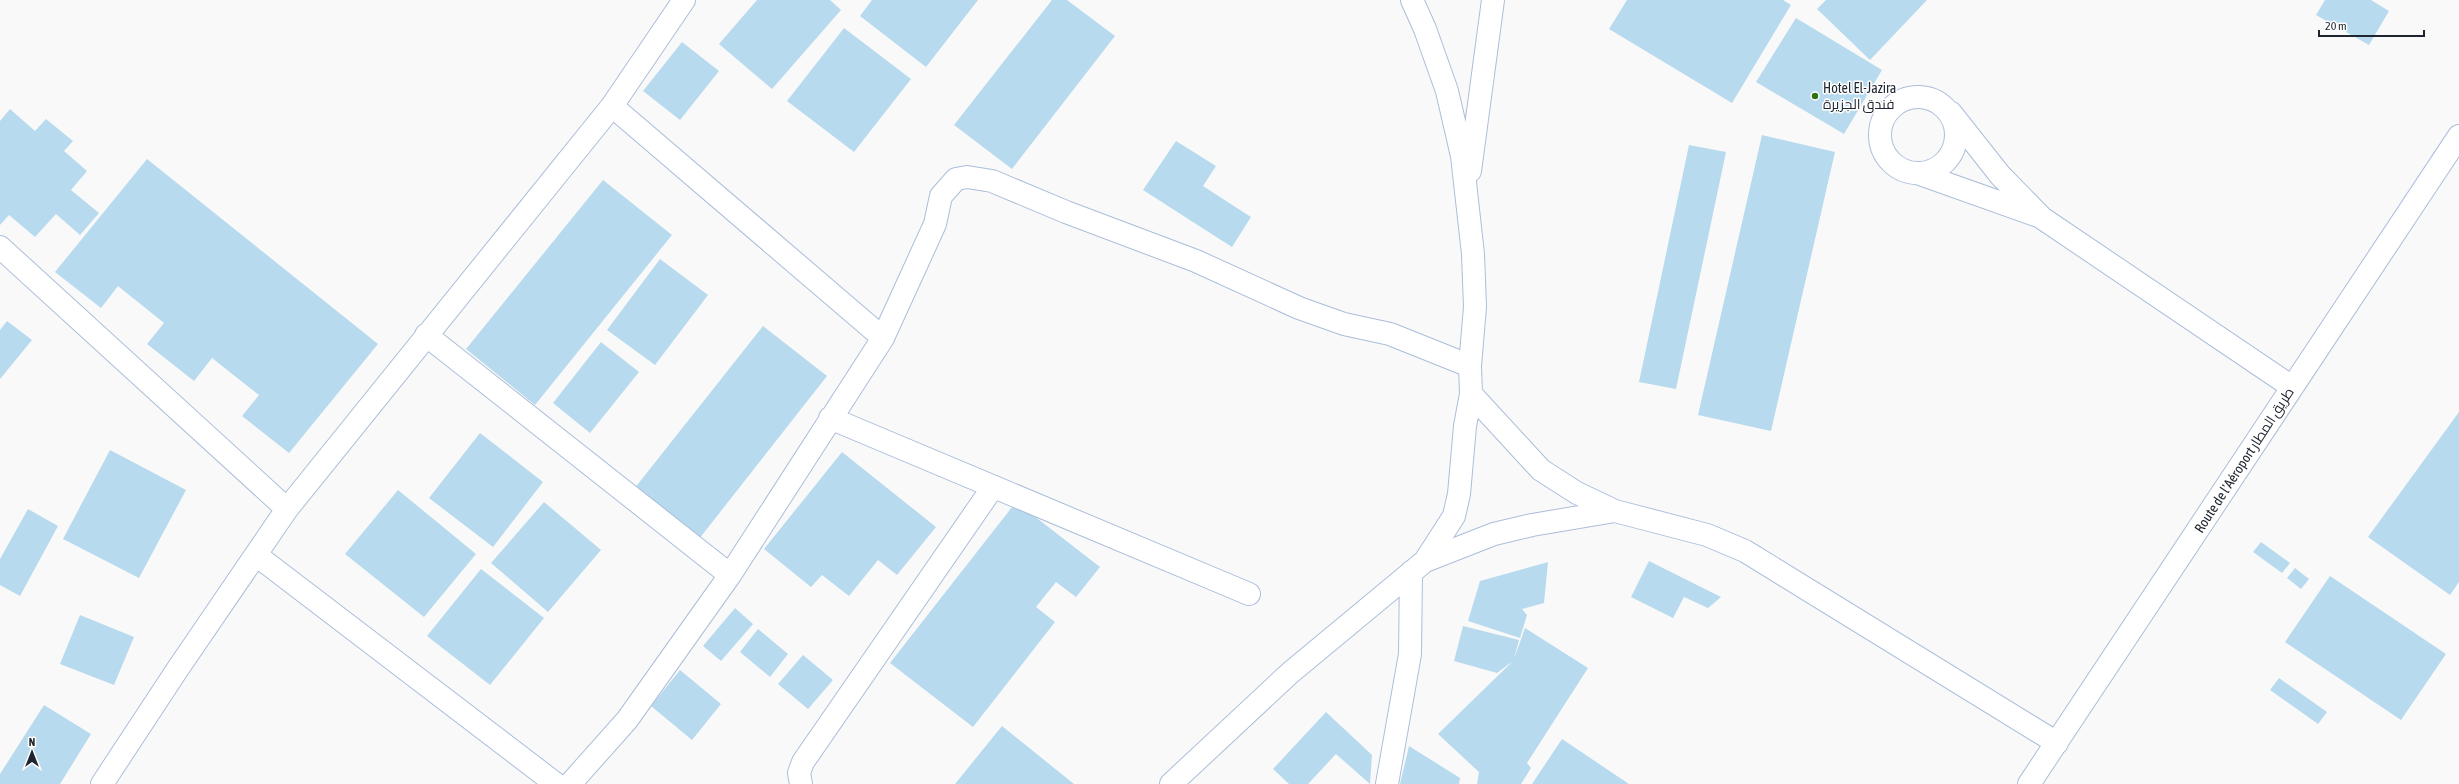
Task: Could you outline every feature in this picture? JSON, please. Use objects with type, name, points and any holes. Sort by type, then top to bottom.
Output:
[{"type":"street","points":[[102,784],[177,670],[287,509],[612,106],[684,0]]},
{"type":"street","points":[[1171,784],[1290,673],[1418,566],[1454,516],[1460,494],[1465,426],[1471,394],[1470,366],[1475,307],[1473,254],[1462,156],[1447,90],[1425,29],[1412,0]]},
{"type":"street","points":[[1466,200],[1493,0]]},
{"type":"street","points":[[2042,218],[1896,166],[1882,149],[1880,138],[1884,116],[1892,106],[1902,99],[1915,96],[1926,96],[1938,102],[1951,113],[2000,174],[2042,218],[2292,387]]},
{"type":"street","points":[[612,106],[882,338]]},
{"type":"street","points":[[1917,173],[1937,168],[1948,160],[1954,149],[1956,126],[1951,113]]},
{"type":"street","name":"Route de l'Aéroport طريق المطار","points":[[2029,784],[2459,136]]},
{"type":"street","points":[[570,784],[627,720],[730,575],[882,338],[935,224],[941,196],[956,179],[968,177],[992,181],[1066,212],[1196,261],[1299,308],[1344,324],[1390,334],[1470,366]]},
{"type":"street","points":[[0,247],[287,509]]},
{"type":"street","points":[[426,335],[730,575]]},
{"type":"street","points":[[1471,394],[1541,470],[1577,493],[1615,511],[1707,535],[1745,551],[2057,742]]},
{"type":"street","points":[[830,418],[1248,594]]},
{"type":"street","points":[[801,784],[799,773],[803,762],[993,487]]},
{"type":"street","points":[[1418,566],[1494,534],[1532,525],[1615,511]]},
{"type":"street","points":[[256,555],[556,784]]},
{"type":"street","points":[[1387,784],[1410,654],[1418,566]]},
{"type":"building","points":[[757,0],[830,0],[841,10],[772,89],[719,44]]},
{"type":"building","points":[[872,0],[978,0],[926,67],[860,16]]},
{"type":"building","points":[[1052,0],[1067,0],[1115,36],[1012,169],[954,125]]},
{"type":"building","points":[[1627,0],[1783,0],[1791,5],[1732,103],[1609,29]]},
{"type":"building","points":[[1826,0],[1927,0],[1870,60],[1817,9]]},
{"type":"building","points":[[2325,0],[2371,0],[2389,11],[2369,45],[2316,15]]},
{"type":"building","points":[[1796,18],[1882,70],[1844,134],[1756,82]]},
{"type":"building","points":[[844,28],[911,79],[854,152],[787,101]]},
{"type":"building","points":[[682,42],[719,71],[680,120],[643,91]]},
{"type":"building","points":[[10,109],[35,131],[46,119],[73,141],[64,151],[87,171],[71,190],[99,213],[80,235],[56,214],[35,237],[9,215],[0,225],[0,121]]},
{"type":"building","points":[[1762,135],[1835,152],[1771,431],[1698,415]]},
{"type":"building","points":[[1176,141],[1216,166],[1203,186],[1251,217],[1232,247],[1143,190]]},
{"type":"building","points":[[1689,145],[1726,152],[1676,389],[1639,382]]},
{"type":"building","points":[[147,159],[378,344],[289,453],[242,416],[259,395],[212,358],[194,381],[147,344],[164,323],[118,286],[101,308],[55,272]]},
{"type":"building","points":[[603,180],[672,235],[535,405],[466,349]]},
{"type":"building","points":[[660,259],[708,295],[655,365],[607,330]]},
{"type":"building","points":[[7,321],[32,340],[0,379],[0,330]]},
{"type":"building","points":[[763,326],[827,376],[699,539],[634,489]]},
{"type":"building","points":[[601,342],[639,372],[590,433],[553,403]]},
{"type":"building","points":[[2459,412],[2459,582],[2450,595],[2368,537]]},
{"type":"building","points":[[480,433],[543,482],[493,547],[429,498]]},
{"type":"building","points":[[110,450],[186,490],[139,578],[63,539]]},
{"type":"building","points":[[842,452],[936,527],[897,575],[878,560],[849,596],[822,575],[811,587],[764,549]]},
{"type":"building","points":[[398,490],[476,554],[424,617],[345,554]]},
{"type":"building","points":[[544,502],[601,550],[548,612],[491,563]]},
{"type":"building","points":[[1016,502],[1100,567],[1076,597],[1056,582],[1036,607],[1055,622],[973,727],[890,663]]},
{"type":"building","points":[[28,509],[58,526],[20,596],[0,585],[0,559]]},
{"type":"building","points":[[2261,542],[2290,563],[2282,573],[2253,552]]},
{"type":"building","points":[[1649,561],[1721,597],[1708,608],[1684,597],[1673,618],[1631,597]]},
{"type":"building","points":[[1548,562],[1544,603],[1522,609],[1527,615],[1520,638],[1468,621],[1480,581]]},
{"type":"building","points":[[2295,568],[2309,579],[2301,589],[2287,578]]},
{"type":"building","points":[[481,569],[544,618],[490,685],[427,636]]},
{"type":"building","points":[[2330,576],[2446,654],[2401,720],[2285,642]]},
{"type":"building","points":[[735,608],[753,624],[721,661],[703,646]]},
{"type":"building","points":[[80,615],[134,637],[114,685],[60,664]]},
{"type":"building","points":[[1463,626],[1519,640],[1514,659],[1525,628],[1588,668],[1527,763],[1531,768],[1521,784],[1477,784],[1479,772],[1438,734],[1513,661],[1497,673],[1454,661]]},
{"type":"building","points":[[758,629],[788,654],[770,677],[740,652]]},
{"type":"building","points":[[803,655],[833,680],[808,709],[778,684]]},
{"type":"building","points":[[680,670],[721,704],[692,740],[651,706]]},
{"type":"building","points":[[2279,678],[2327,712],[2318,724],[2270,690]]},
{"type":"building","points":[[44,705],[91,734],[60,784],[0,784],[0,774]]},
{"type":"building","points":[[1326,712],[1372,755],[1370,784],[1336,754],[1308,784],[1289,784],[1273,769]]},
{"type":"building","points":[[1002,726],[1074,784],[955,784]]},
{"type":"building","points":[[1562,739],[1629,784],[1532,784]]},
{"type":"building","points":[[1409,746],[1460,778],[1459,784],[1400,784]]},
{"type":"place","name":"Hotel El-Jazira فندق الجزيرة","points":[[1815,96]]}]
